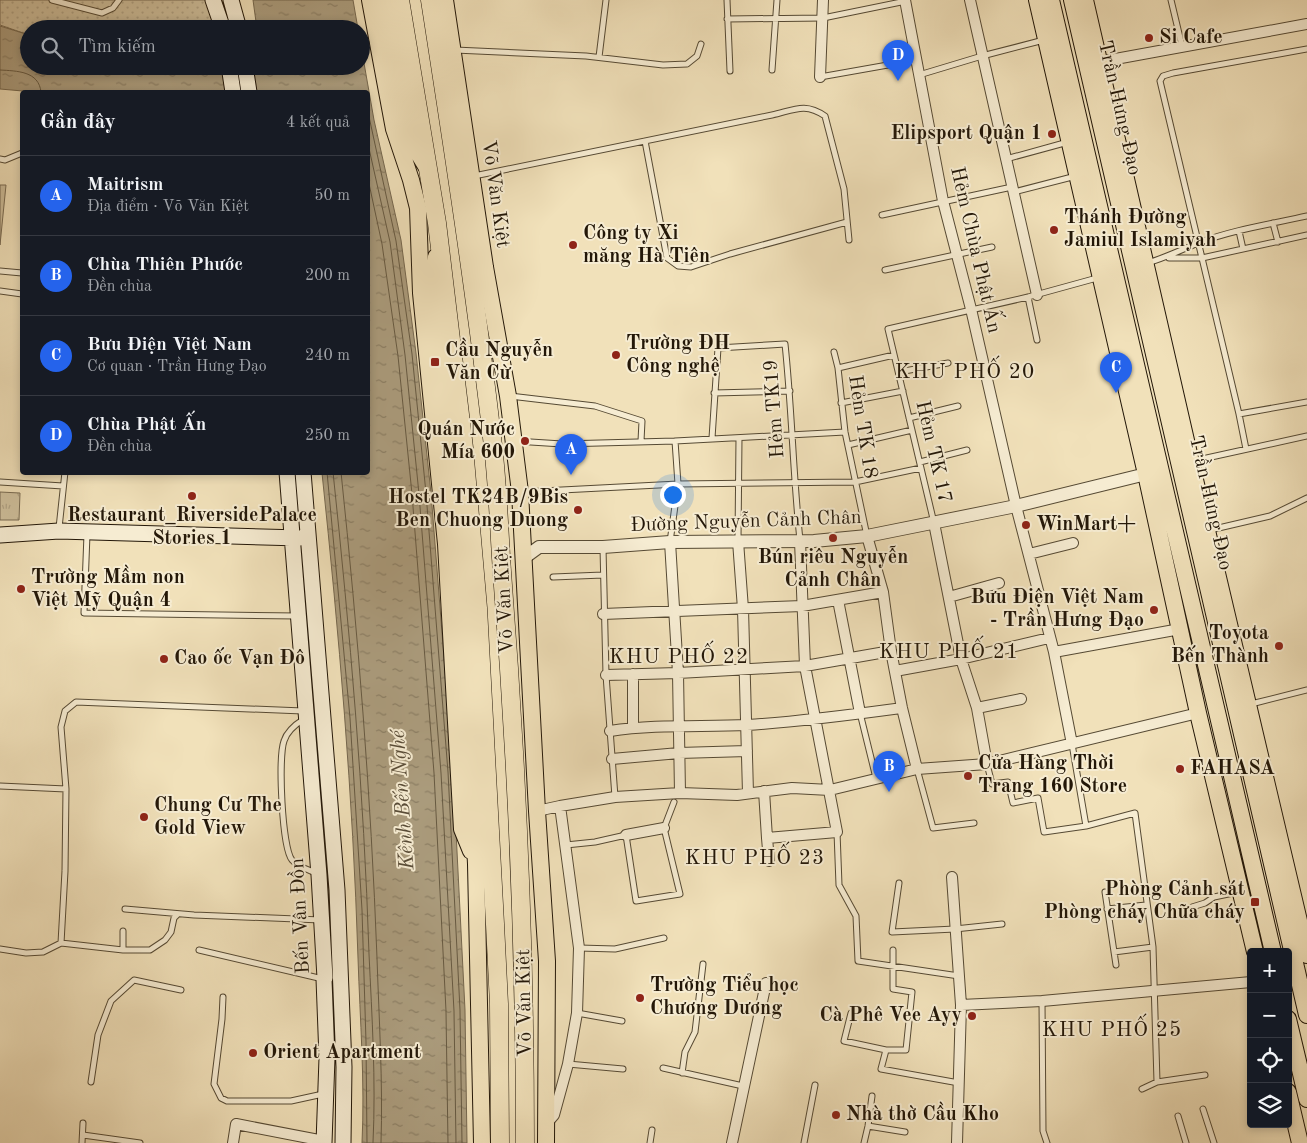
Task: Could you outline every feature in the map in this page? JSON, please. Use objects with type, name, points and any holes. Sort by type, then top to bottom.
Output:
[{"type":"highway","name":"Võ Văn Kiệt","points":[[400,0],[426,166],[437,223],[464,448],[478,608],[499,1004],[500,1143]]},
{"type":"highway","name":"Võ Văn Kiệt","points":[[430,0],[480,335],[498,504],[518,816],[525,1143]]},
{"type":"main road","points":[[213,0],[220,20]]},
{"type":"main road","points":[[222,0],[223,20]]},
{"type":"main road","points":[[230,0],[236,20]]},
{"type":"main road","points":[[239,20],[240,0]]},
{"type":"main road","name":"Võ Văn Kiệt","points":[[370,0],[394,129],[418,208],[421,293],[446,544],[462,829],[476,864]]},
{"type":"main road","points":[[384,0],[409,138],[411,180]]},
{"type":"main road","name":"Võ Văn Kiệt","points":[[445,0],[484,267],[508,396],[520,492],[547,961],[546,1143]]},
{"type":"main road","name":"Trần Hưng Đạo","points":[[1037,0],[1052,38],[1061,71],[1153,472],[1211,682],[1271,948]]},
{"type":"main road","name":"Trần Hưng Đạo","points":[[1051,0],[1052,38]]},
{"type":"main road","name":"Trần Hưng Đạo","points":[[1072,0],[1093,64],[1243,707],[1275,849],[1307,1015]]},
{"type":"main road","name":"Trần Hưng Đạo","points":[[1085,0],[1093,64]]},
{"type":"main road","points":[[1061,71],[1093,64]]},
{"type":"main road","points":[[231,75],[234,90]]},
{"type":"main road","points":[[246,75],[249,90]]},
{"type":"main road","points":[[409,138],[426,166]]},
{"type":"main road","name":"Trần Hưng Đạo","points":[[1076,140],[1078,176],[1092,207]]},
{"type":"main road","name":"Võ Văn Kiệt","points":[[437,223],[434,303],[464,615],[476,864],[482,1143]]},
{"type":"main road","points":[[1108,275],[1140,265]]},
{"type":"main road","points":[[1153,472],[1185,463]]},
{"type":"main road","name":"Trần Hưng Đạo","points":[[1153,472],[1192,687],[1254,948]]},
{"type":"main road","name":"Bến Vân Đồn","points":[[287,475],[307,714],[325,978],[327,1058],[324,1142]]},
{"type":"main road","name":"Bến Vân Đồn","points":[[303,475],[340,946],[344,1067],[343,1143]]},
{"type":"main road","points":[[0,535],[59,531],[309,538]]},
{"type":"main road","points":[[1192,687],[1211,682]]},
{"type":"main road","points":[[1198,713],[1217,709]]},
{"type":"main road","points":[[1220,806],[1263,796]]},
{"type":"main road","name":"Trần Hưng Đạo","points":[[1275,849],[1302,914],[1307,955]]},
{"type":"main road","points":[[1233,859],[1251,854]]},
{"type":"main road","points":[[1292,1036],[1307,1099]]},
{"type":"main road","points":[[1292,1109],[1300,1143]]},
{"type":"street","points":[[820,77],[823,0]]},
{"type":"street","name":"Hẻm Chùa Phật Ấn","points":[[906,0],[943,202],[971,309],[1016,506],[1054,652],[1072,744]]},
{"type":"street","points":[[970,0],[1006,159],[1032,296]]},
{"type":"street","points":[[1093,64],[1307,24]]},
{"type":"street","name":"Đường Nguyễn Cảnh Chân","points":[[539,547],[603,547],[670,542],[800,541],[867,536],[1016,506],[1153,472]]},
{"type":"street","points":[[934,523],[961,659],[977,708],[987,764]]},
{"type":"street","points":[[523,534],[539,547],[524,558]]},
{"type":"street","points":[[867,536],[883,592],[891,651],[902,708],[917,769]]},
{"type":"street","points":[[738,541],[743,608],[748,793]]},
{"type":"street","points":[[767,838],[837,832],[805,666],[800,541]]},
{"type":"street","points":[[670,542],[678,673],[679,753],[677,798]]},
{"type":"street","points":[[1029,554],[1073,542]]},
{"type":"street","points":[[949,597],[999,583]]},
{"type":"street","points":[[604,614],[802,606],[883,592]]},
{"type":"street","points":[[838,600],[860,714]]},
{"type":"street","points":[[1054,652],[1180,628]]},
{"type":"street","points":[[895,671],[961,659],[1049,638]]},
{"type":"street","points":[[606,675],[805,666],[891,651]]},
{"type":"street","points":[[633,674],[633,728]]},
{"type":"street","points":[[977,708],[1021,698]]},
{"type":"street","points":[[610,731],[633,728],[746,725],[902,708]]},
{"type":"street","points":[[537,812],[560,806],[615,797],[677,798],[737,795],[792,788],[830,790],[917,769],[987,764],[1198,713]]},
{"type":"street","points":[[612,758],[679,753],[747,751]]},
{"type":"street","points":[[764,791],[769,861]]},
{"type":"street","points":[[546,1124],[554,1115],[568,1064],[577,1013],[579,948],[560,806]]},
{"type":"street","points":[[626,835],[664,828]]},
{"type":"street","points":[[952,877],[961,1005],[957,1143]]},
{"type":"street","points":[[732,1143],[766,982]]},
{"type":"street","points":[[961,1005],[1042,1001],[1247,982]]},
{"type":"street","points":[[233,1143],[236,1124],[324,1142]]},
{"type":"lane","points":[[52,0],[102,12],[113,8],[119,0]]},
{"type":"lane","points":[[207,0],[218,20]]},
{"type":"lane","points":[[599,57],[606,0]]},
{"type":"lane","points":[[727,0],[730,71]]},
{"type":"lane","points":[[772,70],[777,0]]},
{"type":"lane","points":[[727,18],[823,18],[906,0]]},
{"type":"lane","points":[[1171,0],[1182,46]]},
{"type":"lane","points":[[919,75],[1052,38]]},
{"type":"lane","points":[[452,49],[599,57],[663,65],[687,64],[697,56],[701,44]]},
{"type":"lane","points":[[1246,449],[1160,81],[1163,76],[1173,72],[1307,49]]},
{"type":"lane","points":[[820,77],[916,60]]},
{"type":"lane","points":[[471,177],[801,108],[815,109],[825,116],[844,189],[848,240]]},
{"type":"lane","points":[[1006,159],[1076,140]]},
{"type":"lane","points":[[645,141],[667,258],[678,266],[691,267],[730,254],[847,222]]},
{"type":"lane","points":[[0,159],[4,160],[20,154]]},
{"type":"lane","points":[[882,215],[1078,176]]},
{"type":"lane","points":[[1140,265],[1166,258],[1198,243],[1239,231],[1307,216]]},
{"type":"lane","points":[[1273,224],[1278,242]]},
{"type":"lane","points":[[1239,231],[1243,249]]},
{"type":"lane","points":[[1166,258],[1202,258],[1307,235]]},
{"type":"lane","points":[[885,270],[992,247]]},
{"type":"lane","points":[[0,271],[20,273]]},
{"type":"lane","points":[[971,309],[1032,296],[1108,275]]},
{"type":"lane","points":[[0,291],[20,294]]},
{"type":"lane","points":[[1032,296],[1037,340]]},
{"type":"lane","name":"Hẻm TK 17","points":[[934,523],[888,329],[971,309]]},
{"type":"lane","name":"Hẻm TK19","points":[[712,438],[718,348],[785,344],[793,435],[794,483],[800,541]]},
{"type":"lane","name":"Hẻm TK 18","points":[[834,352],[838,368],[845,432],[867,536]]},
{"type":"lane","points":[[838,368],[894,355]]},
{"type":"lane","points":[[899,372],[948,363]]},
{"type":"lane","points":[[714,393],[790,391]]},
{"type":"lane","points":[[841,403],[903,391]]},
{"type":"lane","points":[[508,396],[595,406],[642,421],[641,441]]},
{"type":"lane","points":[[1239,414],[1307,402]]},
{"type":"lane","points":[[910,418],[958,406]]},
{"type":"lane","points":[[848,446],[912,430]]},
{"type":"lane","points":[[515,442],[562,444],[675,441],[845,432]]},
{"type":"lane","points":[[1185,463],[1307,436]]},
{"type":"lane","points":[[738,541],[739,438]]},
{"type":"lane","points":[[670,542],[678,484],[675,441]]},
{"type":"lane","points":[[920,462],[967,450]]},
{"type":"lane","points":[[520,492],[678,484],[855,482],[921,468]]},
{"type":"lane","points":[[59,531],[65,475]]},
{"type":"lane","points":[[0,482],[63,486]]},
{"type":"lane","points":[[1201,532],[1270,516],[1307,498]]},
{"type":"lane","points":[[87,532],[84,613],[298,616]]},
{"type":"lane","points":[[603,547],[606,675],[615,797]]},
{"type":"lane","points":[[553,577],[603,576]]},
{"type":"lane","points":[[1243,707],[1307,690]]},
{"type":"lane","points":[[61,944],[65,871],[66,789],[61,727],[65,712],[76,702],[307,714]]},
{"type":"lane","points":[[307,714],[294,726],[284,741],[281,764],[282,796],[287,842],[291,859],[296,864],[319,875]]},
{"type":"lane","points":[[860,714],[876,778]]},
{"type":"lane","points":[[1072,744],[1086,826]]},
{"type":"lane","points":[[987,764],[992,784],[1008,782],[1013,803],[1038,798],[1044,832],[1086,826],[1135,813],[1153,947],[1157,1082]]},
{"type":"lane","points":[[917,769],[933,828],[974,823]]},
{"type":"lane","points":[[0,786],[66,789]]},
{"type":"lane","points":[[566,845],[595,842],[626,835],[636,901],[680,894],[664,828],[677,798]]},
{"type":"lane","points":[[837,832],[839,885],[856,916],[858,961],[959,976]]},
{"type":"lane","points":[[899,883],[892,932],[955,929],[1002,924]]},
{"type":"lane","points":[[1192,907],[1205,904],[1214,897],[1241,891]]},
{"type":"lane","points":[[1105,892],[1116,965]]},
{"type":"lane","points":[[1108,909],[1146,905]]},
{"type":"lane","points":[[125,909],[178,914],[321,920]]},
{"type":"lane","points":[[0,949],[26,953],[43,952],[61,944],[123,950],[150,950],[165,940],[171,932],[174,918],[178,914]]},
{"type":"lane","points":[[123,950],[124,931]]},
{"type":"lane","points":[[579,948],[615,949],[664,938]]},
{"type":"lane","points":[[1114,952],[1153,947]]},
{"type":"lane","points":[[199,950],[324,979]]},
{"type":"lane","points":[[851,1013],[844,1041],[886,1050],[906,1050],[912,992],[893,989],[893,950]]},
{"type":"lane","points":[[682,1072],[686,1052],[695,1032],[703,964]]},
{"type":"lane","points":[[91,1082],[98,1035],[111,1001],[134,980],[181,990]]},
{"type":"lane","points":[[223,997],[214,1084],[221,1098],[227,1101],[276,1102],[291,1101],[326,1093]]},
{"type":"lane","points":[[1042,1001],[1043,1131],[1047,1143]]},
{"type":"lane","points":[[577,1013],[622,1021]]},
{"type":"lane","points":[[886,1050],[881,1069],[960,1083]]},
{"type":"lane","points":[[568,1064],[623,1069]]},
{"type":"lane","points":[[663,1068],[744,1086]]},
{"type":"lane","points":[[1142,1088],[1157,1082],[1205,1075]]},
{"type":"lane","points":[[804,1143],[815,1085]]},
{"type":"lane","points":[[864,1143],[872,1096]]},
{"type":"lane","points":[[1203,1109],[1214,1143]]},
{"type":"lane","points":[[1178,1116],[1186,1143]]},
{"type":"lane","points":[[82,1143],[83,1123]]},
{"type":"lane","points":[[868,1126],[905,1132]]},
{"type":"lane","points":[[650,1143],[652,1130]]},
{"type":"lane","points":[[83,1135],[140,1143]]},
{"type":"green space","points":[[0,0],[207,0],[217,20],[20,20],[20,32],[0,25]]},
{"type":"green space","points":[[0,185],[6,185],[0,245]]},
{"type":"green space","points":[[0,492],[20,493],[19,520],[0,520]]},
{"type":"water","points":[[253,0],[353,0],[356,20],[256,20]]},
{"type":"water","name":"Kênh Bến Nghé","points":[[0,26],[20,32],[20,75],[366,75],[369,90],[20,91],[0,89]]},
{"type":"water","name":"Kênh Bến Nghé","points":[[370,97],[401,240],[416,353],[431,493],[453,772],[465,1010],[467,1143],[362,1143],[362,1051],[353,837],[334,594],[322,475],[370,475]]},
{"type":"place","name":"Si Cafe","points":[[1149,38]]},
{"type":"place","name":"Chùa Phật Ấn","points":[[898,81]]},
{"type":"place","name":"Elipsport Quận 1","points":[[1052,134]]},
{"type":"place","name":"Thánh Đường Jamiul Islamiyah","points":[[1054,230]]},
{"type":"place","name":"Công ty Xi măng Hà Tiên","points":[[573,245]]},
{"type":"place","name":"Trường ĐH Công nghệ","points":[[616,355]]},
{"type":"place","name":"Cầu Nguyễn Văn Cừ","points":[[435,362]]},
{"type":"place","name":"Bưu Điện Việt Nam","points":[[1116,393]]},
{"type":"place","name":"Quán Nước Mía 600","points":[[525,441]]},
{"type":"place","name":"Maitrism","points":[[571,475]]},
{"type":"place","name":"Restaurant_RiversidePalace Stories 1","points":[[192,496]]},
{"type":"place","name":"Hostel TK24B/9Bis Ben Chuong Duong","points":[[578,510]]},
{"type":"place","name":"WinMart+","points":[[1026,525]]},
{"type":"place","name":"Bún riêu Nguyễn Cảnh Chân","points":[[833,538]]},
{"type":"place","name":"Trường Mầm non Việt Mỹ Quận 4","points":[[21,589]]},
{"type":"place","name":"Bưu Điện Việt Nam - Trần Hưng Đạo","points":[[1154,610]]},
{"type":"place","name":"Toyota Bến Thành","points":[[1279,646]]},
{"type":"place","name":"Cao ốc Vạn Đô","points":[[164,659]]},
{"type":"place","name":"FAHASA","points":[[1180,769]]},
{"type":"place","name":"Cửa Hàng Thời Trang 160 Store","points":[[968,776]]},
{"type":"place","name":"Chùa Thiên Phước","points":[[889,792]]},
{"type":"place","name":"Chung Cư The Gold View","points":[[144,817]]},
{"type":"place","name":"Phòng Cảnh sát Phòng cháy Chữa cháy","points":[[1255,902]]},
{"type":"place","name":"Trường Tiểu học Chương Dương","points":[[640,998]]},
{"type":"place","name":"Cà Phê Vee Ayy","points":[[972,1016]]},
{"type":"place","name":"Orient Apartment","points":[[253,1053]]},
{"type":"place","name":"Nhà thờ Cầu Kho","points":[[836,1115]]},
{"type":"district","name":"KHU PHỐ 20","points":[[965,372]]},
{"type":"district","name":"KHU PHỐ 21","points":[[949,652]]},
{"type":"district","name":"KHU PHỐ 22","points":[[679,657]]},
{"type":"district","name":"KHU PHỐ 23","points":[[755,858]]},
{"type":"district","name":"KHU PHỐ 25","points":[[1112,1030]]}]
